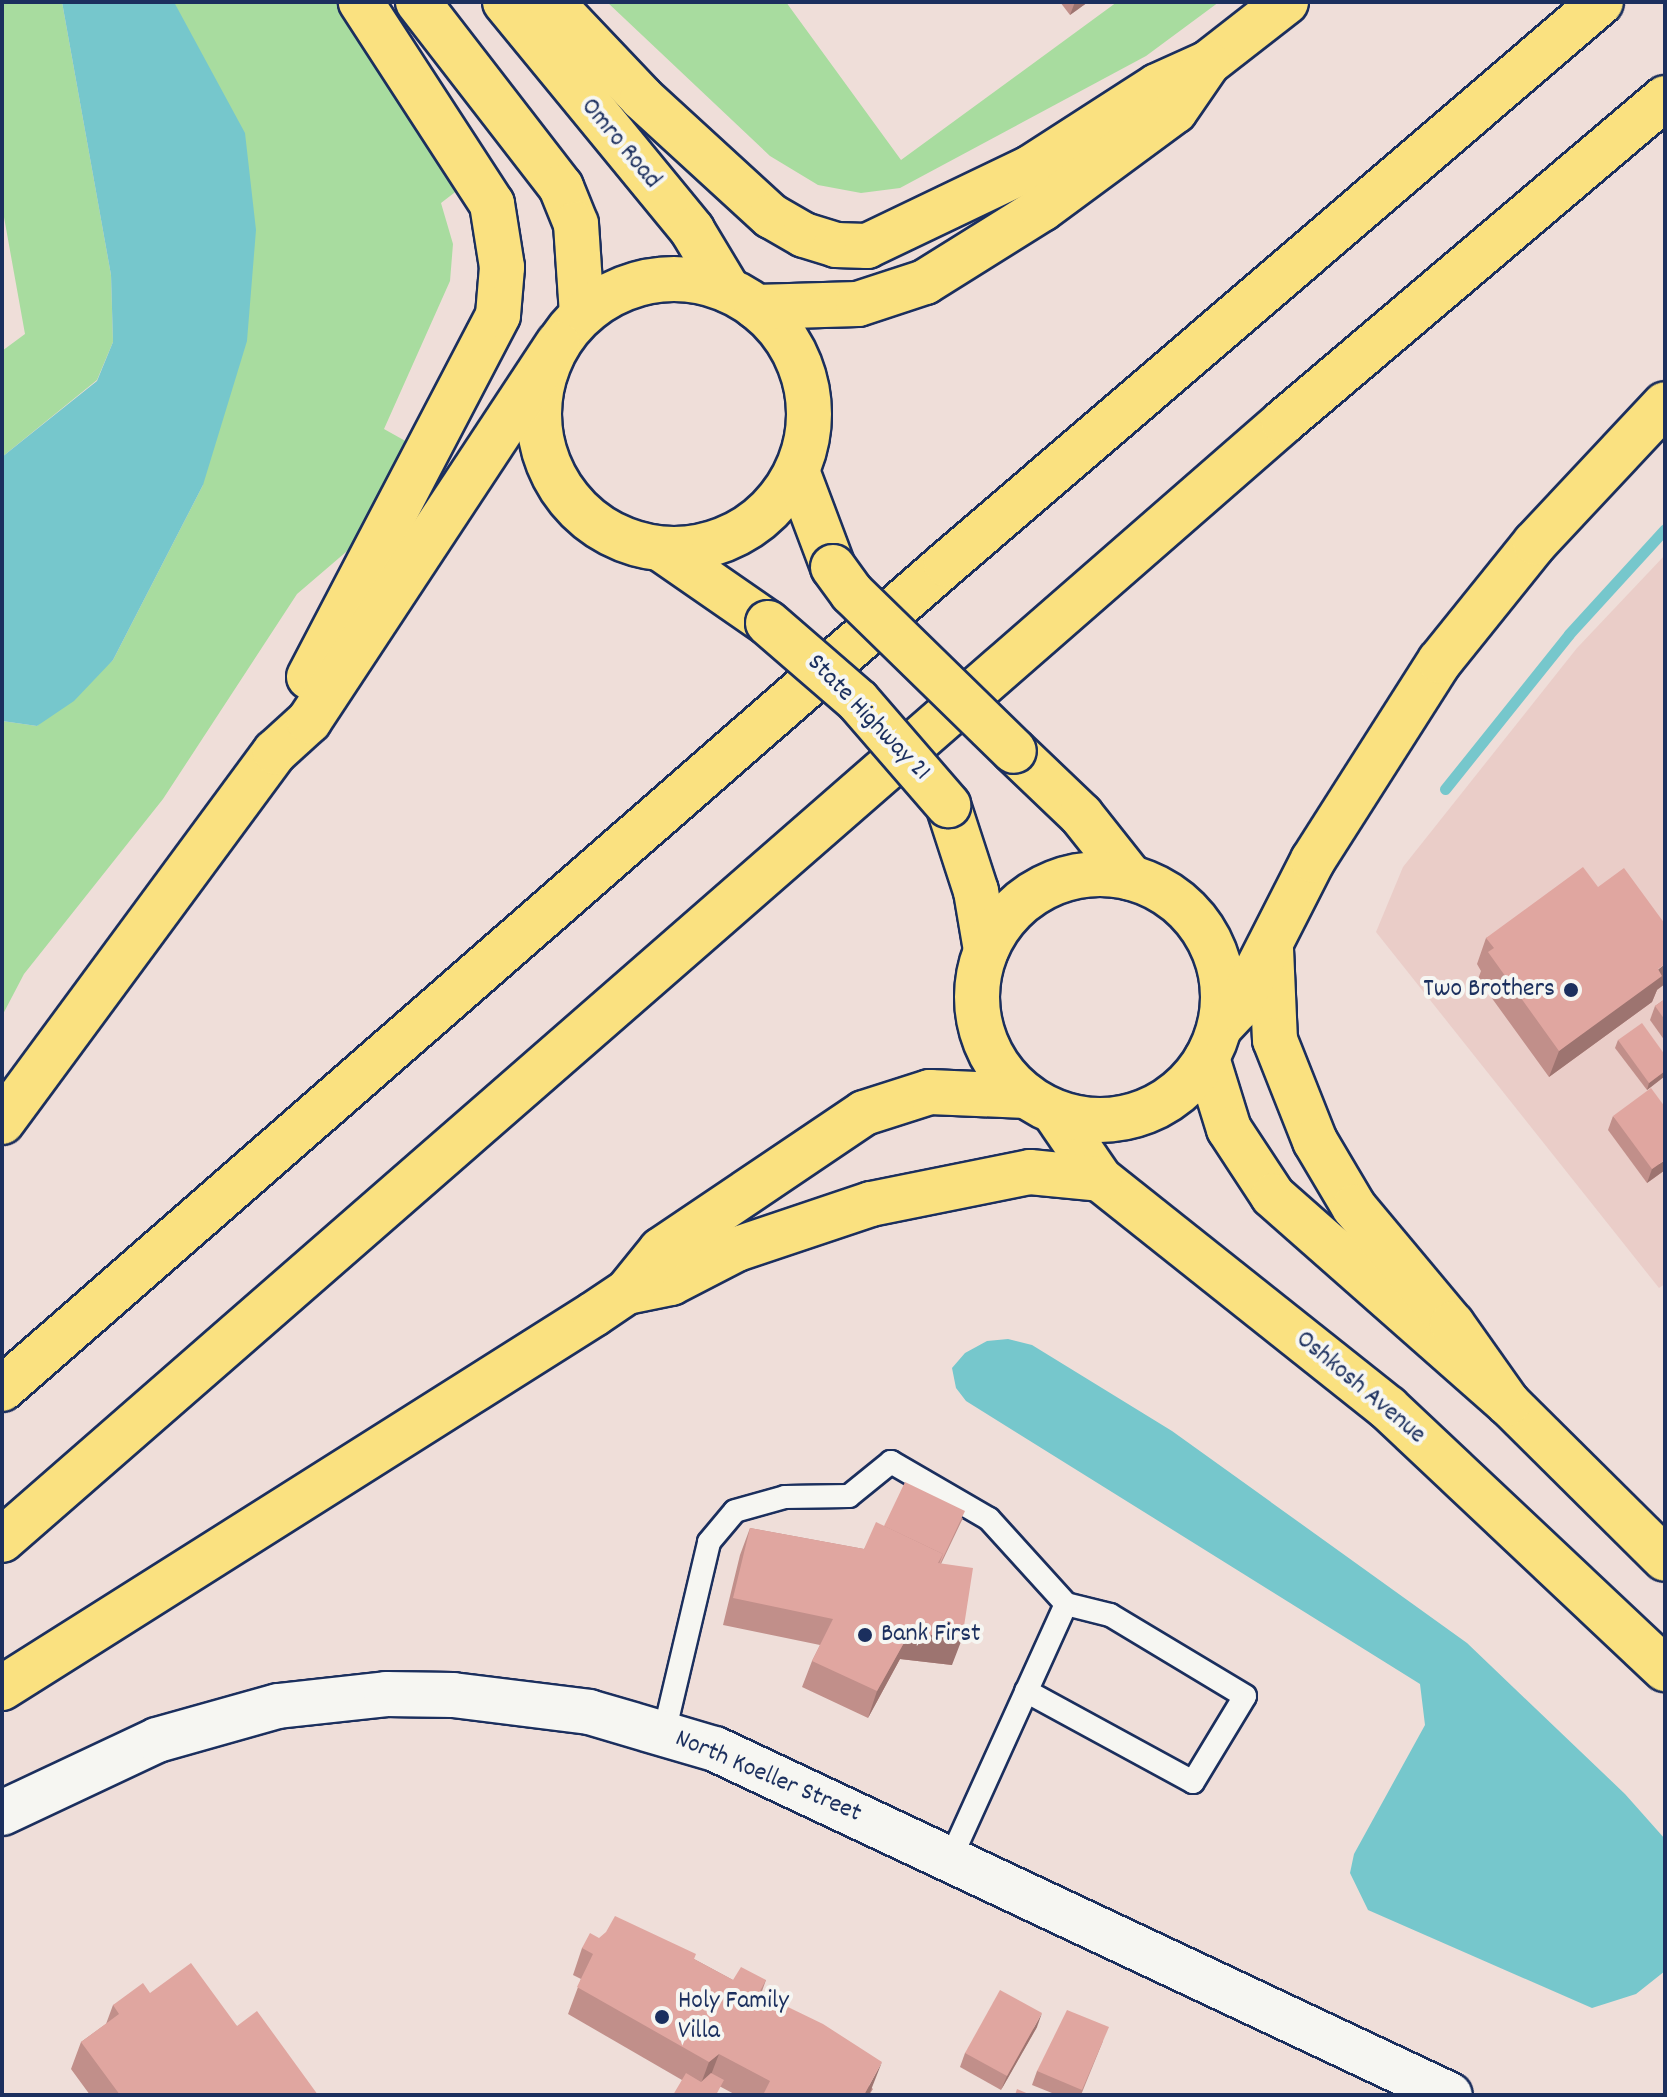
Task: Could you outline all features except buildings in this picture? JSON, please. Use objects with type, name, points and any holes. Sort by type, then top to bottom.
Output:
[{"type":"main road","points":[[2,1122],[275,752],[498,315],[502,267],[492,204],[361,2]]},
{"type":"main road","points":[[418,2],[521,128],[561,187],[576,224],[570,329],[543,379],[538,418],[546,457],[557,480],[590,520],[624,540],[661,549],[695,548],[727,539],[771,507],[797,471],[808,436],[809,398],[799,362],[780,330],[742,298]]},
{"type":"main road","name":"Omro Road","points":[[505,2],[692,230],[742,298]]},
{"type":"main road","points":[[551,2],[642,98],[771,216],[804,235],[836,245],[867,246],[890,239],[1030,168],[1157,86],[1208,63],[1286,2]]},
{"type":"main road","points":[[2,1389],[946,564],[1601,2]]},
{"type":"main road","points":[[275,752],[309,721],[570,329],[614,292],[651,280],[691,279],[742,298],[858,304],[925,282],[1042,209],[1175,111],[1208,63]]},
{"type":"main road","points":[[2,1540],[1272,432],[1665,98]]},
{"type":"main road","points":[[2,1688],[627,1292],[661,1250],[864,1113],[930,1092],[1041,1104],[1123,1119],[1157,1107],[1186,1086],[1237,1009],[1313,860],[1440,661],[1535,543],[1665,404]]},
{"type":"main road","points":[[797,471],[833,567],[852,593],[1081,815],[1131,878]]},
{"type":"main road","name":"State Highway 21","points":[[661,549],[768,623],[858,701],[948,805],[976,891],[986,950]]},
{"type":"main road","points":[[1041,1104],[1003,1073],[980,1026],[978,975],[986,950],[1004,919],[1029,895],[1061,880],[1096,874],[1131,878],[1167,894],[1196,920],[1215,955],[1223,993],[1214,1042],[1229,1129],[1273,1196],[1508,1403],[1665,1559]]},
{"type":"main road","points":[[1271,945],[1275,1040],[1315,1141],[1354,1207],[1508,1403]]},
{"type":"main road","name":"Oshkosh Avenue","points":[[1041,1104],[1100,1179],[1388,1408],[1665,1669]]},
{"type":"main road","points":[[627,1292],[671,1283],[737,1249],[871,1204],[1030,1172],[1100,1179]]},
{"type":"street","name":"North Koeller Street","points":[[2,1813],[157,1740],[278,1706],[386,1694],[453,1695],[589,1712],[715,1749],[1450,2095]]},
{"type":"lane","points":[[664,1733],[709,1542],[735,1511],[785,1497],[849,1496],[891,1462],[989,1519],[1066,1604],[1110,1615],[1245,1696],[1193,1782],[1026,1691]]},
{"type":"lane","points":[[950,1860],[1066,1604]]},
{"type":"shaded area","points":[[1665,555],[1665,1284],[1659,1288],[1376,932],[1403,867],[1577,648]]},
{"type":"green space","points":[[2,2],[62,2],[111,275],[113,342],[97,380],[2,457],[2,351],[25,334],[2,206]]},
{"type":"green space","points":[[174,2],[341,2],[463,186],[441,203],[453,244],[450,281],[384,429],[409,443],[360,540],[297,594],[163,799],[24,974],[2,1016],[2,721],[37,726],[113,660],[203,485]]},
{"type":"green space","points":[[607,2],[786,2],[901,160],[1117,2],[1219,2],[1146,56],[900,188],[861,193],[818,185],[770,156]]},
{"type":"water","points":[[62,2],[174,2],[245,133],[256,230],[247,341],[203,485],[113,660],[74,701],[37,726],[2,721],[2,457],[97,381],[113,342],[111,275]]},
{"type":"water","points":[[1008,1339],[1032,1345],[1172,1431],[1467,1643],[1625,1794],[1665,1839],[1665,1971],[1636,1994],[1592,2008],[1368,1910],[1350,1873],[1354,1854],[1425,1725],[1420,1684],[966,1401],[956,1388],[952,1368],[965,1353],[987,1341]]},
{"type":"waterway","points":[[1445,789],[1569,634],[1665,529]]},
{"type":"place","name":"Two Brothers","points":[[1571,990]]},
{"type":"place","name":"Bank First","points":[[865,1635]]},
{"type":"place","name":"Holy Family Villa","points":[[662,2017]]}]
